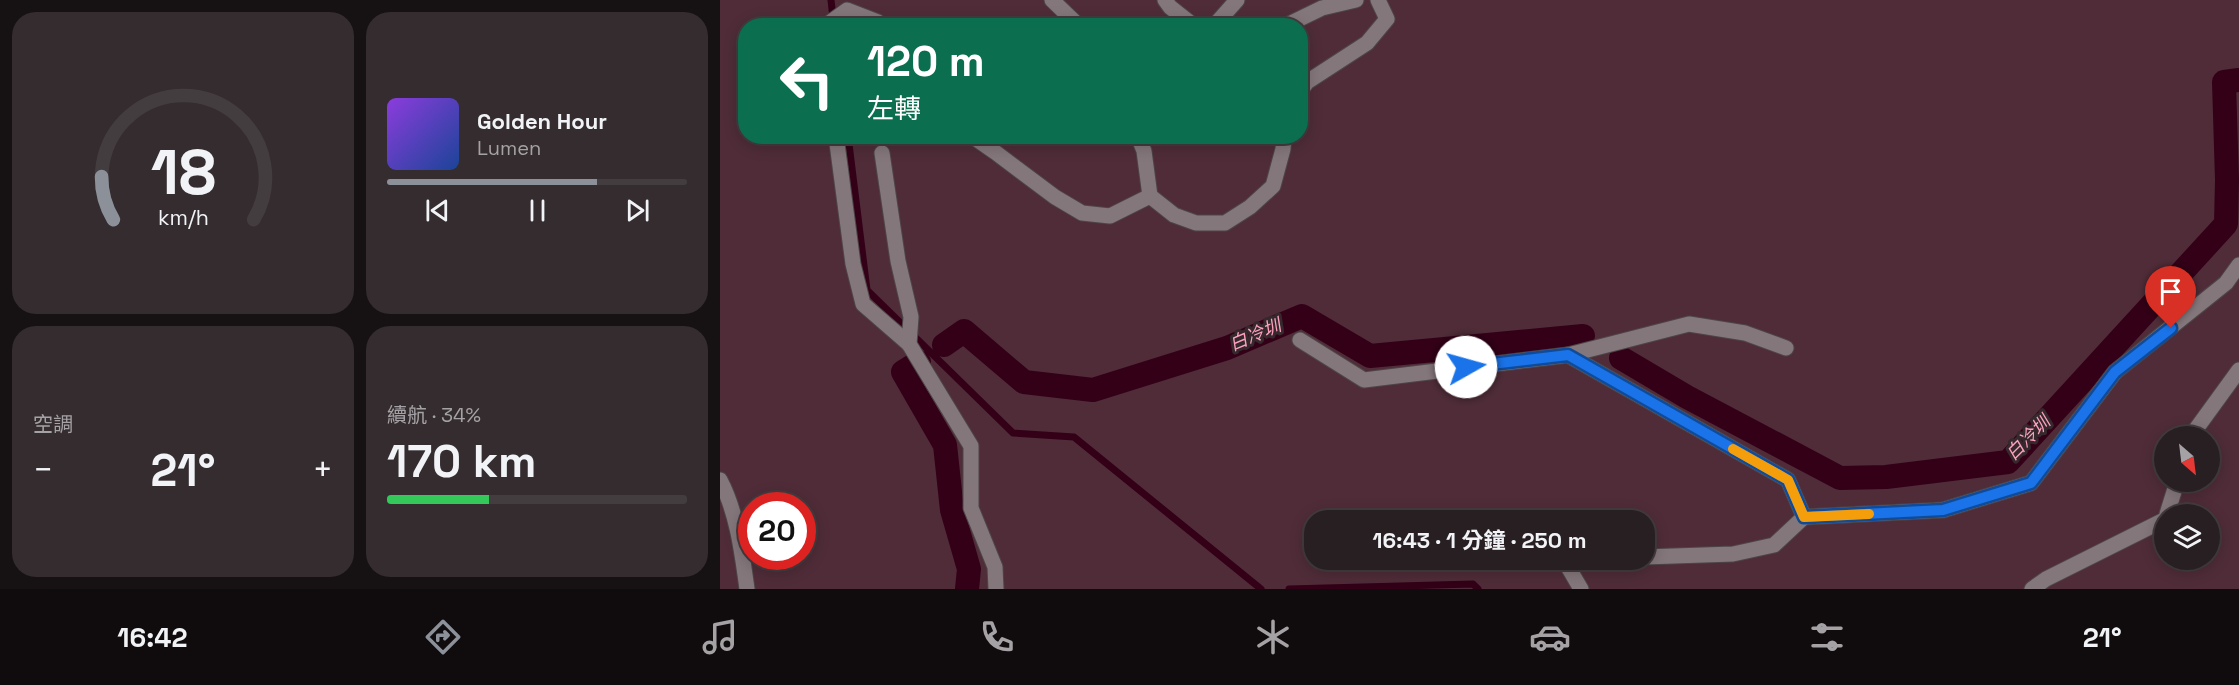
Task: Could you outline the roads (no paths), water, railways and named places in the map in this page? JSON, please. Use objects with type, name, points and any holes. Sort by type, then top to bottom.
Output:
[{"type":"street","points":[[1052,0],[1070,18]]},
{"type":"street","points":[[1165,0],[1184,18]]},
{"type":"street","points":[[1221,18],[1237,0]]},
{"type":"street","points":[[1301,18],[1322,8],[1356,0]]},
{"type":"street","points":[[1308,81],[1367,43],[1387,19],[1378,0]]},
{"type":"street","points":[[836,18],[847,10],[868,18]]},
{"type":"street","points":[[837,144],[852,264],[863,304],[909,344],[971,446],[971,508],[995,567],[996,589]]},
{"type":"street","points":[[984,144],[1054,196],[1082,213],[1110,216],[1150,196]]},
{"type":"street","points":[[1141,144],[1150,196],[1174,215],[1196,223],[1225,223],[1250,207],[1273,186],[1283,144]]},
{"type":"street","points":[[882,153],[898,261],[911,317],[909,344]]},
{"type":"street","points":[[1655,557],[1733,555],[1773,545],[1804,517],[1943,510],[2031,483],[2115,372],[2226,283],[2239,265]]},
{"type":"street","points":[[1300,340],[1364,380],[1568,355],[1689,324],[1745,333],[1786,348]]},
{"type":"street","points":[[1568,355],[1788,480],[1804,517]]},
{"type":"street","points":[[2198,426],[2239,370]]},
{"type":"street","points":[[720,480],[726,491],[742,553],[747,589]]},
{"type":"street","points":[[2032,589],[2046,579],[2154,525]]},
{"type":"street","points":[[1570,570],[1581,589]]},
{"type":"waterway","points":[[831,0],[833,18]]},
{"type":"waterway","name":"白冷圳","points":[[1621,358],[1687,397],[1840,478],[1886,477],[2008,462],[2226,224],[2224,82],[2239,80]]},
{"type":"waterway","points":[[849,144],[867,290],[1013,433],[1074,437],[1261,589]]},
{"type":"waterway","name":"白冷圳","points":[[944,345],[964,331],[1024,382],[1093,390],[1227,348],[1302,316],[1370,356],[1583,336]]},
{"type":"waterway","name":"白冷圳","points":[[919,362],[903,372],[945,445],[952,510],[969,569],[967,589]]},
{"type":"waterway","points":[[1289,589],[1473,584],[1478,589]]}]
